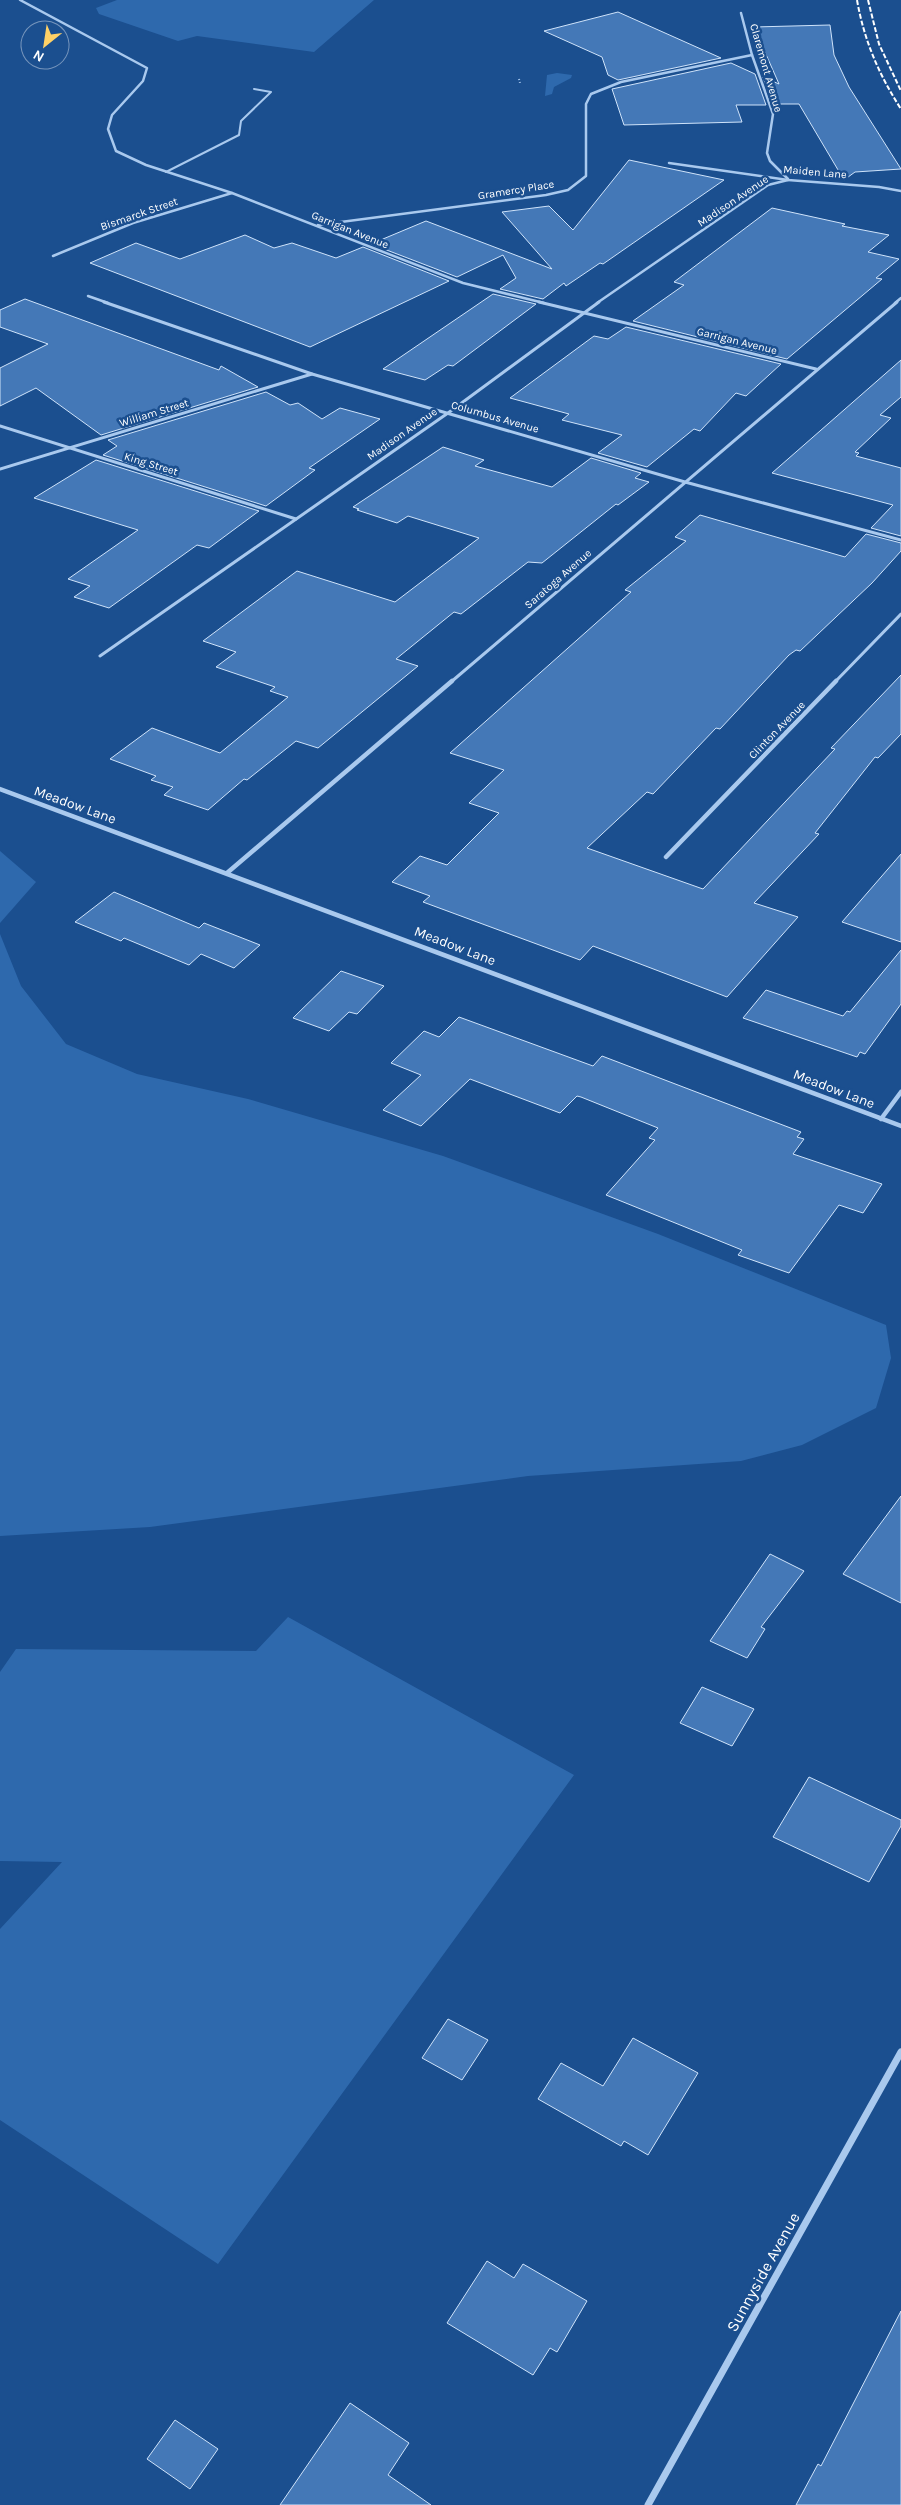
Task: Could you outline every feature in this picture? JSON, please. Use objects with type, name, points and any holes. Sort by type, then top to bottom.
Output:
[{"type":"street","name":"Garrigan Avenue","points":[[20,0],[147,68],[143,80],[112,115],[108,129],[116,151],[146,165],[232,193],[463,284],[816,369]]},
{"type":"street","name":"Claremont Avenue","points":[[741,13],[752,55],[773,114],[767,153],[770,161],[788,180]]},
{"type":"street","name":"Gramercy Place","points":[[316,226],[546,195],[568,190],[586,176],[586,104],[592,94],[621,82],[752,55]]},
{"type":"street","name":"Maiden Lane","points":[[668,162],[788,180],[879,187],[901,191]]},
{"type":"street","name":"Madison Avenue","points":[[100,656],[448,413],[582,313],[768,185],[788,180]]},
{"type":"street","name":"Bismarck Street","points":[[53,256],[133,223],[232,193]]},
{"type":"street","name":"Columbus Avenue","points":[[88,296],[312,374],[684,482],[901,540]]},
{"type":"street","name":"Saratoga Avenue","points":[[227,873],[901,298]]},
{"type":"street","name":"William Street","points":[[0,469],[312,374]]},
{"type":"street","name":"King Street","points":[[0,426],[296,518]]},
{"type":"street","name":"Clinton Avenue","points":[[666,857],[901,614]]},
{"type":"street","name":"Meadow Lane","points":[[0,789],[901,1126]]},
{"type":"street","points":[[881,1119],[901,1092]]},
{"type":"street","name":"Sunnyside Avenue","points":[[648,2505],[901,2052]]},
{"type":"lane","points":[[166,172],[195,159],[239,134],[241,121],[271,92],[254,88]]},
{"type":"shaded area","points":[[117,0],[374,0],[314,52],[197,36],[178,41],[99,14],[96,8]]},
{"type":"shaded area","points":[[557,73],[572,75],[571,78],[554,87],[552,94],[545,96],[547,75]]},
{"type":"shaded area","points":[[0,851],[36,882],[0,923]]},
{"type":"shaded area","points":[[0,934],[21,986],[66,1044],[137,1074],[248,1099],[443,1156],[658,1234],[886,1325],[891,1358],[876,1408],[802,1445],[741,1461],[528,1476],[150,1527],[0,1536]]},
{"type":"shaded area","points":[[288,1617],[574,1775],[218,2264],[0,2120],[0,1929],[62,1862],[0,1861],[0,1672],[16,1649],[256,1651]]},
{"type":"building","points":[[618,12],[721,58],[618,80],[608,75],[602,57],[544,31]]},
{"type":"building","points":[[830,25],[834,55],[849,87],[901,169],[855,172],[844,180],[799,104],[773,104],[763,77],[779,84],[754,27]]},
{"type":"building","points":[[731,63],[755,74],[766,105],[736,105],[742,122],[624,125],[612,89]]},
{"type":"building","points":[[629,160],[724,180],[603,264],[600,263],[566,286],[564,283],[543,299],[500,289],[516,278],[503,255],[457,277],[371,244],[426,221],[552,269],[502,212],[549,206],[573,230]]},
{"type":"building","points":[[772,208],[845,224],[842,226],[889,235],[868,252],[899,259],[876,278],[882,279],[787,359],[633,321],[684,285],[674,282]]},
{"type":"building","points":[[245,235],[274,248],[292,243],[336,258],[363,247],[449,281],[310,347],[90,263],[136,243],[180,259]]},
{"type":"building","points":[[493,294],[536,304],[453,366],[448,365],[425,380],[383,369]]},
{"type":"building","points":[[25,299],[219,370],[221,366],[258,387],[101,435],[36,388],[0,406],[0,368],[48,344],[0,327],[0,310]]},
{"type":"building","points":[[626,327],[781,364],[746,396],[736,393],[700,431],[694,429],[647,467],[598,453],[622,435],[562,420],[569,414],[510,398],[594,336],[608,339]]},
{"type":"building","points":[[901,360],[901,397],[880,415],[891,418],[855,452],[859,453],[856,456],[901,468],[901,536],[871,528],[893,505],[772,473]]},
{"type":"building","points":[[266,392],[290,405],[298,403],[322,419],[340,408],[380,419],[309,468],[315,470],[266,506],[103,455],[117,446],[108,440]]},
{"type":"building","points":[[443,447],[484,460],[475,466],[552,487],[591,458],[641,473],[635,478],[649,482],[618,505],[616,504],[542,563],[528,562],[461,614],[454,612],[396,659],[418,666],[318,748],[296,741],[247,780],[244,779],[208,810],[164,795],[173,787],[151,780],[156,776],[110,759],[152,728],[220,753],[288,697],[270,691],[275,687],[216,667],[236,652],[203,641],[297,571],[395,602],[479,538],[408,516],[397,523],[353,507]]},
{"type":"building","points":[[96,460],[259,511],[209,548],[197,545],[109,608],[74,597],[90,586],[68,579],[138,530],[34,498]]},
{"type":"building","points":[[700,515],[845,557],[866,534],[901,543],[901,551],[872,583],[800,651],[796,650],[789,655],[720,729],[716,728],[653,794],[647,792],[587,848],[703,889],[835,749],[831,748],[901,675],[901,734],[878,758],[875,757],[815,833],[819,834],[754,903],[798,917],[727,997],[593,946],[580,960],[423,902],[430,896],[392,882],[420,856],[447,865],[499,813],[469,803],[504,770],[450,753],[631,592],[625,590],[686,541],[675,537]]},
{"type":"building","points":[[901,854],[901,942],[842,922]]},
{"type":"building","points":[[114,892],[199,928],[204,923],[260,945],[234,968],[201,954],[189,965],[124,938],[121,941],[75,922]]},
{"type":"building","points":[[901,950],[901,1004],[865,1054],[860,1052],[857,1057],[743,1018],[766,990],[843,1016],[847,1011],[850,1012]]},
{"type":"building","points":[[341,971],[384,986],[357,1014],[349,1012],[329,1031],[293,1018]]},
{"type":"building","points":[[459,1017],[593,1066],[602,1056],[801,1132],[797,1137],[804,1139],[793,1154],[882,1184],[863,1213],[839,1205],[789,1273],[738,1255],[742,1250],[606,1195],[655,1140],[649,1138],[658,1128],[581,1097],[577,1096],[560,1113],[470,1079],[421,1126],[383,1110],[421,1075],[391,1063],[424,1031],[439,1037]]},
{"type":"building","points":[[901,1496],[901,1603],[843,1574]]},
{"type":"building","points":[[770,1554],[804,1571],[761,1627],[765,1629],[747,1658],[710,1641]]},
{"type":"building","points":[[702,1687],[754,1709],[732,1746],[680,1723]]},
{"type":"building","points":[[809,1777],[901,1820],[901,1826],[869,1882],[773,1837]]},
{"type":"building","points":[[448,2019],[488,2040],[462,2080],[422,2058]]},
{"type":"building","points":[[633,2038],[698,2073],[648,2155],[624,2141],[621,2146],[538,2099],[561,2063],[603,2086]]},
{"type":"building","points":[[487,2261],[514,2278],[523,2264],[587,2301],[557,2352],[550,2348],[533,2375],[447,2323]]},
{"type":"building","points":[[901,2311],[901,2505],[796,2505],[818,2464],[821,2466]]},
{"type":"building","points":[[350,2403],[409,2443],[388,2475],[431,2505],[280,2505]]},
{"type":"building","points":[[175,2420],[218,2449],[190,2489],[147,2459]]},
{"type":"railway","points":[[857,0],[873,57],[901,109]]},
{"type":"railway","points":[[868,0],[879,44],[901,91]]}]
